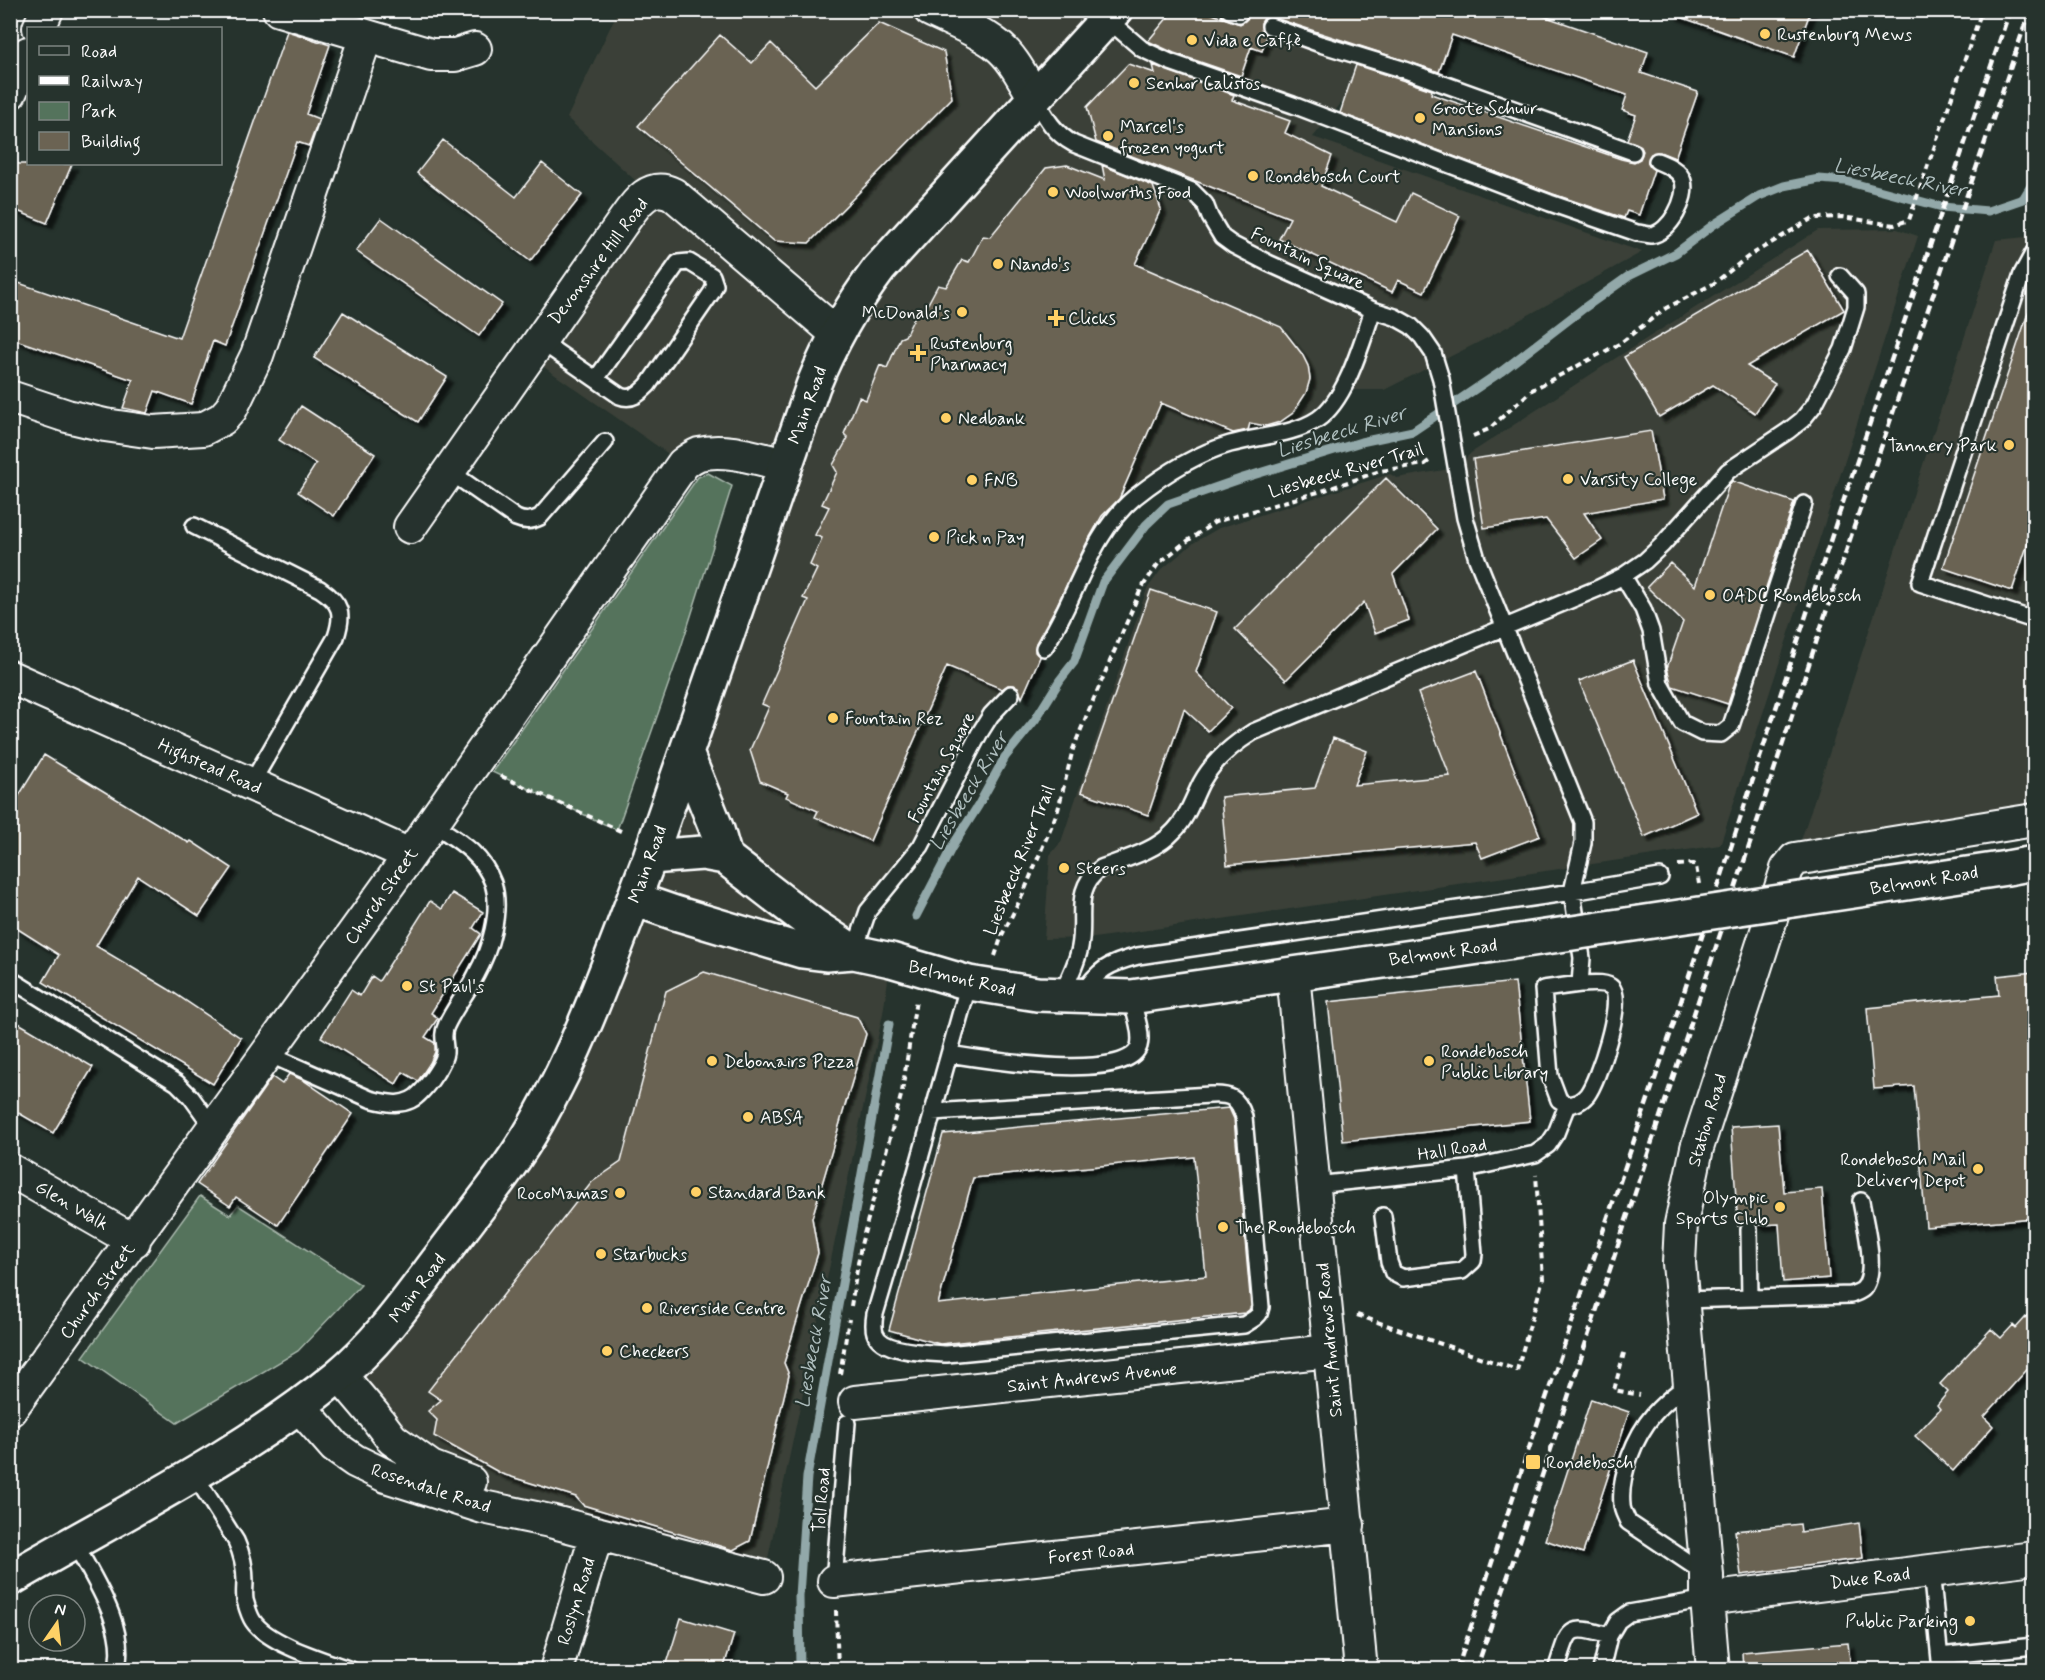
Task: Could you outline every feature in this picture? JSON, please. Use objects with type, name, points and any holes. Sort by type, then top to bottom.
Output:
[{"type":"main road","name":"Main Road","points":[[10,1579],[263,1432],[340,1374],[384,1333],[509,1166],[537,1122],[560,1079],[581,1034],[634,899],[813,386],[836,333],[856,300],[879,269],[1111,15]]},
{"type":"main road","points":[[650,857],[703,853],[724,856],[717,830],[686,753]]},
{"type":"main road","name":"Belmont Road","points":[[724,856],[813,925],[854,952]]},
{"type":"main road","name":"Belmont Road","points":[[634,899],[675,914],[802,951],[826,954],[854,952],[891,960],[969,983],[1037,994],[1131,997],[2021,866]]},
{"type":"street","points":[[39,27],[47,10]]},
{"type":"street","points":[[279,10],[431,56],[455,55],[475,50]]},
{"type":"street","points":[[930,10],[983,36],[998,46],[1010,58],[1035,98]]},
{"type":"street","points":[[10,397],[66,416],[153,432],[203,429],[222,419],[231,409],[257,355],[366,36]]},
{"type":"street","points":[[10,93],[27,55]]},
{"type":"street","name":"Devonshire Hill Road","points":[[410,527],[637,202],[648,192],[667,191],[673,194],[836,333]]},
{"type":"street","name":"Church Street","points":[[10,1410],[410,855],[683,464],[698,454],[714,452],[731,453],[785,465]]},
{"type":"street","name":"Highstead Road","points":[[10,677],[410,855]]},
{"type":"street","name":"Station Road","points":[[1713,1670],[1707,1587],[1679,1392],[1682,1306],[1679,1263],[1682,1224],[1697,1148],[1789,866],[1795,859],[2034,820]]},
{"type":"street","name":"Saint Andrews Road","points":[[1293,974],[1361,1670]]},
{"type":"street","name":"Glen Walk","points":[[10,1170],[134,1241]]},
{"type":"street","name":"Saint Andrews Avenue","points":[[851,1412],[1330,1351]]},
{"type":"street","name":"Rosendale Road","points":[[340,1374],[392,1439],[410,1454],[431,1467],[550,1521]]},
{"type":"street","name":"Rosendale Road","points":[[299,1406],[335,1447],[370,1469],[483,1507],[550,1521],[765,1577]]},
{"type":"street","name":"Forest Road","points":[[834,1581],[1348,1525]]},
{"type":"street","name":"Roslyn Road","points":[[556,1670],[597,1533]]},
{"type":"street","name":"Duke Road","points":[[1707,1587],[1931,1570],[2034,1558]]},
{"type":"lane","points":[[1111,15],[1142,49],[1162,59],[1293,105],[1539,198],[1637,232],[1652,235],[1665,229],[1672,220],[1681,199],[1683,182],[1680,174],[1657,161]]},
{"type":"lane","points":[[1270,26],[1402,69],[1633,152]]},
{"type":"lane","name":"Fountain Square","points":[[1035,98],[1051,127],[1070,142],[1192,191],[1205,204],[1222,237],[1233,245],[1268,263],[1373,309],[1348,378],[1329,408],[1318,418],[1294,429],[1198,454],[1164,475],[1133,499],[1106,528],[1087,562],[1057,629],[1044,648]]},
{"type":"lane","points":[[2034,252],[2022,274],[1920,583],[2034,620]]},
{"type":"lane","points":[[539,340],[596,379],[624,398],[637,396],[648,385],[712,292],[715,285],[712,276],[689,262],[678,263],[596,379]]},
{"type":"lane","points":[[1071,996],[1082,939],[1083,893],[1092,875],[1101,868],[1162,842],[1175,831],[1203,780],[1216,761],[1235,743],[1253,732],[1583,595],[1623,576],[1662,545],[1728,471],[1802,420],[1814,405],[1843,348],[1856,307],[1856,294],[1840,276]]},
{"type":"lane","points":[[1373,309],[1411,326],[1433,353],[1441,379],[1465,518],[1477,559],[1583,822],[1583,843],[1572,892],[1582,958],[1580,984]]},
{"type":"lane","points":[[449,471],[516,518],[531,521],[540,517],[605,442]]},
{"type":"lane","points":[[1623,576],[1643,609],[1656,650],[1660,684],[1682,723],[1702,733],[1721,734],[1731,726],[1804,504]]},
{"type":"lane","points":[[194,525],[320,589],[338,604],[341,614],[336,637],[251,784]]},
{"type":"lane","name":"Fountain Square","points":[[854,952],[868,911],[921,846],[979,734],[1011,694]]},
{"type":"lane","points":[[268,1054],[370,1099],[401,1104],[421,1093],[445,1055],[443,1037],[446,1026],[481,966],[496,907],[493,884],[479,857],[432,824]]},
{"type":"lane","points":[[1071,996],[1112,963],[1138,956],[1660,877]]},
{"type":"lane","points":[[10,979],[177,1083],[191,1097],[214,1129]]},
{"type":"lane","points":[[933,1112],[1210,1095],[1229,1096],[1241,1107],[1244,1118],[1262,1307],[1259,1314],[1244,1324],[947,1354],[903,1350],[878,1340],[875,1334],[875,1314],[917,1174],[933,1112],[969,983]]},
{"type":"lane","points":[[1580,984],[1608,985],[1614,989],[1617,996],[1615,1014],[1596,1078],[1587,1094],[1578,1103],[1567,1105],[1559,1100],[1551,1076],[1544,989],[1580,984]]},
{"type":"lane","points":[[950,1054],[1061,1067],[1106,1066],[1124,1061],[1134,1055],[1140,1038],[1131,997]]},
{"type":"lane","points":[[1535,1154],[1548,1145],[1556,1133],[1567,1105]]},
{"type":"lane","name":"Hall Road","points":[[1315,1185],[1467,1168],[1535,1154]]},
{"type":"lane","points":[[1383,1216],[1389,1262],[1393,1273],[1403,1278],[1462,1271],[1473,1260],[1474,1254],[1467,1168]]},
{"type":"lane","points":[[1682,1306],[1750,1299],[1851,1295],[1863,1290],[1871,1266],[1861,1200]]},
{"type":"lane","points":[[1749,1229],[1750,1299]]},
{"type":"lane","points":[[1679,1392],[1654,1414],[1640,1435],[1627,1467],[1622,1491],[1622,1508],[1628,1522],[1707,1587]]},
{"type":"lane","name":"Toll Road","points":[[834,1581],[851,1412]]},
{"type":"lane","points":[[194,1474],[242,1553],[245,1597],[248,1612],[254,1622],[261,1630],[281,1643],[351,1670]]},
{"type":"lane","points":[[74,1542],[110,1611],[118,1640],[119,1656],[116,1670]]},
{"type":"lane","points":[[1931,1570],[1941,1663],[2034,1646]]},
{"type":"lane","points":[[1601,1670],[1610,1636],[1618,1621],[1629,1613],[1707,1587]]},
{"type":"lane","points":[[1556,1670],[1570,1633],[1584,1628],[1610,1636]]},
{"type":"path","name":"Liesbeeck River Trail","points":[[994,959],[1002,935],[1023,894],[1058,810],[1073,749],[1086,717],[1141,589],[1158,564],[1215,522],[1315,493],[1380,471],[1425,464],[1453,446],[1490,429],[1532,390],[1619,344],[1666,308],[1713,284],[1749,256],[1813,218],[1842,217],[1894,225],[1910,220],[1982,10]]},
{"type":"path","points":[[475,762],[623,832]]},
{"type":"path","points":[[1672,866],[1694,864],[1700,891]]},
{"type":"path","points":[[1326,1305],[1517,1370],[1543,1279],[1535,1154]]},
{"type":"path","points":[[1624,1353],[1614,1390],[1679,1392]]},
{"type":"shaded area","points":[[618,11],[1418,11],[1313,137],[1642,252],[1485,339],[1384,390],[1342,390],[1318,419],[1198,454],[1106,528],[1044,648],[1011,694],[921,846],[878,896],[854,952],[891,960],[883,1013],[764,1577],[550,1521],[431,1467],[340,1375],[537,1122],[785,466],[683,464],[528,356],[648,192],[567,118]]},
{"type":"shaded area","points":[[2034,227],[2034,820],[1795,859],[1996,240],[2026,237]]},
{"type":"shaded area","points":[[1897,229],[1918,236],[1720,845],[1094,938],[1044,939],[1050,855],[1061,842],[1147,589],[1161,570],[1195,542],[1219,528],[1390,474],[1397,478],[1456,468],[1471,453],[1818,230]]},
{"type":"green space","points":[[708,473],[732,486],[678,657],[617,830],[492,772],[698,477]]},
{"type":"green space","points":[[200,1196],[230,1215],[238,1205],[361,1285],[298,1351],[177,1423],[83,1357]]},
{"type":"building","name":"Groote Schuur Mansions","points":[[1174,10],[1201,10],[1240,24],[1248,18],[1248,10],[1526,10],[1648,52],[1641,73],[1698,92],[1675,158],[1660,152],[1651,154],[1648,163],[1654,170],[1639,215],[1627,211],[1624,218],[1553,194],[1340,113],[1356,65],[1432,90],[1431,94],[1634,162],[1640,159],[1643,151],[1640,145],[1627,140],[1636,115],[1622,110],[1627,95],[1452,35],[1439,72],[1269,16],[1261,23],[1262,32],[1267,35],[1262,51],[1251,47],[1241,76],[1174,53],[1148,41]]},
{"type":"building","name":"Rustenburg Mews","points":[[1673,10],[1811,10],[1794,57],[1672,14]]},
{"type":"building","points":[[879,23],[944,52],[952,98],[809,243],[774,241],[638,126],[720,35],[752,63],[771,43],[815,86]]},
{"type":"building","points":[[287,31],[330,45],[306,114],[319,119],[309,146],[297,142],[225,346],[213,341],[191,404],[155,391],[147,413],[123,408],[133,380],[10,338],[10,280],[179,338]]},
{"type":"building","name":"Rondebosch Court","points":[[1128,64],[1155,73],[1153,65],[1234,95],[1232,100],[1290,121],[1285,133],[1332,156],[1321,186],[1397,222],[1411,193],[1460,216],[1424,292],[1398,280],[1392,292],[1279,239],[1290,218],[1096,142],[1087,107]]},
{"type":"building","points":[[443,140],[516,197],[542,163],[582,195],[530,261],[417,173]]},
{"type":"building","points":[[10,160],[27,165],[72,165],[47,223],[10,208]]},
{"type":"building","points":[[1067,165],[1105,180],[1102,165],[1153,186],[1161,209],[1135,264],[1281,327],[1302,354],[1308,366],[1310,379],[1306,393],[1293,413],[1280,422],[1266,426],[1250,423],[1248,430],[1233,433],[1161,403],[1119,499],[1102,516],[1036,643],[1035,652],[1040,657],[1022,698],[1018,687],[1014,685],[1008,685],[1002,689],[947,666],[870,841],[815,817],[818,811],[786,797],[788,793],[760,781],[750,750],[769,707],[762,704],[808,600],[803,598],[817,569],[810,565],[822,538],[815,535],[829,507],[822,504],[837,472],[833,465],[848,438],[844,434],[859,397],[866,400],[880,365],[887,368],[900,338],[905,336],[918,310],[924,311],[938,285],[946,287],[962,260],[969,262],[983,236],[990,237],[1046,168]]},
{"type":"building","points":[[381,218],[502,304],[479,336],[356,251]]},
{"type":"building","points":[[1808,250],[1844,310],[1747,366],[1775,384],[1755,413],[1713,385],[1659,417],[1624,357]]},
{"type":"building","name":"Tannery Park","points":[[2030,307],[2034,308],[2034,542],[2029,540],[2012,591],[1943,568]]},
{"type":"building","points":[[343,312],[447,377],[418,422],[314,358]]},
{"type":"building","points":[[301,406],[375,454],[334,516],[298,492],[316,464],[279,440]]},
{"type":"building","name":"Varsity College","points":[[1651,431],[1663,499],[1584,513],[1602,540],[1576,558],[1546,519],[1484,528],[1473,459]]},
{"type":"building","points":[[1386,478],[1437,529],[1393,574],[1409,620],[1375,633],[1364,602],[1286,680],[1235,629]]},
{"type":"building","name":"OADC Rondebosch","points":[[1732,481],[1794,502],[1728,704],[1672,686],[1667,668],[1683,622],[1647,587],[1670,563],[1695,586]]},
{"type":"building","points":[[1151,590],[1217,612],[1196,672],[1231,708],[1208,731],[1184,709],[1148,815],[1081,792]]},
{"type":"building","points":[[1633,660],[1697,813],[1644,837],[1579,681]]},
{"type":"building","points":[[1476,671],[1540,836],[1482,858],[1475,842],[1227,865],[1221,797],[1315,788],[1333,738],[1367,751],[1354,785],[1450,776],[1418,693]]},
{"type":"building","points":[[44,755],[189,843],[191,841],[232,868],[199,916],[138,876],[96,946],[168,989],[241,1038],[213,1084],[43,982],[59,955],[10,924],[10,810]]},
{"type":"building","name":"St Paul's","points":[[452,893],[483,912],[473,928],[481,934],[431,1013],[438,1018],[425,1037],[435,1043],[435,1052],[430,1063],[418,1081],[403,1072],[396,1084],[321,1037],[351,990],[360,996],[372,976],[379,981],[430,901],[442,909]]},
{"type":"building","name":"Riverside Centre","points":[[704,972],[857,1017],[866,1034],[812,1218],[818,1253],[784,1363],[789,1375],[750,1541],[733,1550],[583,1505],[576,1497],[502,1474],[434,1436],[437,1420],[428,1411],[441,1400],[428,1391],[592,1182],[621,1162],[666,991]]},
{"type":"building","points":[[2034,972],[2034,1218],[1926,1227],[1914,1086],[1874,1089],[1867,1008],[1999,995],[1997,976]]},
{"type":"building","name":"Rondebosch Public Library","points":[[1515,982],[1530,1121],[1343,1141],[1328,1002]]},
{"type":"building","points":[[10,1018],[93,1067],[53,1133],[10,1108]]},
{"type":"building","points":[[289,1074],[303,1080],[353,1114],[278,1225],[236,1197],[230,1206],[197,1184],[272,1077],[282,1084]]},
{"type":"building","name":"The Rondebosch","points":[[1229,1108],[1234,1119],[1251,1306],[1249,1310],[1245,1313],[940,1344],[889,1330],[943,1134]],"holes":[[[1194,1157],[1206,1276],[938,1304],[973,1178]]]},
{"type":"building","name":"Olympic Sports Club","points":[[1778,1124],[1784,1192],[1822,1189],[1829,1278],[1783,1282],[1779,1224],[1758,1225],[1748,1219],[1738,1226],[1731,1127]]},
{"type":"building","points":[[2034,1308],[2034,1362],[1984,1417],[1993,1426],[1953,1471],[1915,1436],[1940,1409],[1937,1405],[1948,1392],[1940,1384],[1991,1329],[2001,1338],[2013,1325],[2016,1328]]},
{"type":"building","points":[[1591,1399],[1629,1412],[1583,1553],[1545,1540]]},
{"type":"building","points":[[1859,1523],[1863,1558],[1741,1575],[1735,1531],[1800,1524],[1801,1532]]},
{"type":"building","points":[[681,1618],[734,1634],[723,1670],[665,1670]]},
{"type":"building","points":[[1848,1643],[1851,1670],[1743,1670],[1742,1652]]},
{"type":"waterway","name":"Liesbeeck River","points":[[916,916],[952,847],[1005,757],[1035,720],[1074,662],[1103,582],[1146,525],[1168,504],[1243,478],[1361,442],[1413,431],[1502,371],[1629,276],[1676,253],[1713,225],[1759,196],[1784,186],[1819,179],[1845,181],[1942,207],[1988,211],[2023,199],[2034,181]]},
{"type":"waterway","name":"Liesbeeck River","points":[[800,1670],[799,1596],[807,1477],[889,1024]]},
{"type":"railway","points":[[1457,1670],[1525,1460],[1672,1029],[1836,523],[2010,10]]},
{"type":"railway","points":[[1476,1670],[1854,527],[2030,10]]},
{"type":"place","name":"Rustenburg Mews","points":[[1765,34]]},
{"type":"place","name":"Vida e Caffè","points":[[1192,40]]},
{"type":"place","name":"Senhor Calistos","points":[[1134,83]]},
{"type":"place","name":"Groote Schuur Mansions","points":[[1420,118]]},
{"type":"place","name":"Marcel's frozen yogurt","points":[[1108,136]]},
{"type":"place","name":"Rondebosch Court","points":[[1253,176]]},
{"type":"place","name":"Woolworths Food","points":[[1053,192]]},
{"type":"place","name":"Nando's","points":[[998,264]]},
{"type":"place","name":"McDonald's","points":[[962,312]]},
{"type":"place","name":"Clicks","points":[[1056,318]]},
{"type":"place","name":"Rustenburg Pharmacy","points":[[918,353]]},
{"type":"place","name":"Nedbank","points":[[946,418]]},
{"type":"place","name":"Tannery Park","points":[[2009,445]]},
{"type":"place","name":"Varsity College","points":[[1568,479]]},
{"type":"place","name":"FNB","points":[[972,480]]},
{"type":"place","name":"Pick n Pay","points":[[934,537]]},
{"type":"place","name":"OADC Rondebosch","points":[[1710,595]]},
{"type":"place","name":"Fountain Rez","points":[[833,718]]},
{"type":"place","name":"Steers","points":[[1064,868]]},
{"type":"place","name":"St Paul's","points":[[407,986]]},
{"type":"place","name":"Debonairs Pizza","points":[[712,1061]]},
{"type":"place","name":"Rondebosch Public Library","points":[[1429,1061]]},
{"type":"place","name":"ABSA","points":[[748,1117]]},
{"type":"place","name":"Rondebosch Mail Delivery Depot","points":[[1978,1169]]},
{"type":"place","name":"Standard Bank","points":[[696,1192]]},
{"type":"place","name":"RocoMamas","points":[[620,1193]]},
{"type":"place","name":"Olympic Sports Club","points":[[1780,1207]]},
{"type":"place","name":"The Rondebosch","points":[[1223,1227]]},
{"type":"place","name":"Starbucks","points":[[601,1254]]},
{"type":"place","name":"Riverside Centre","points":[[647,1308]]},
{"type":"place","name":"Checkers","points":[[607,1351]]},
{"type":"place","name":"Rondebosch","points":[[1533,1462]]},
{"type":"place","name":"Public Parking","points":[[1970,1621]]}]
